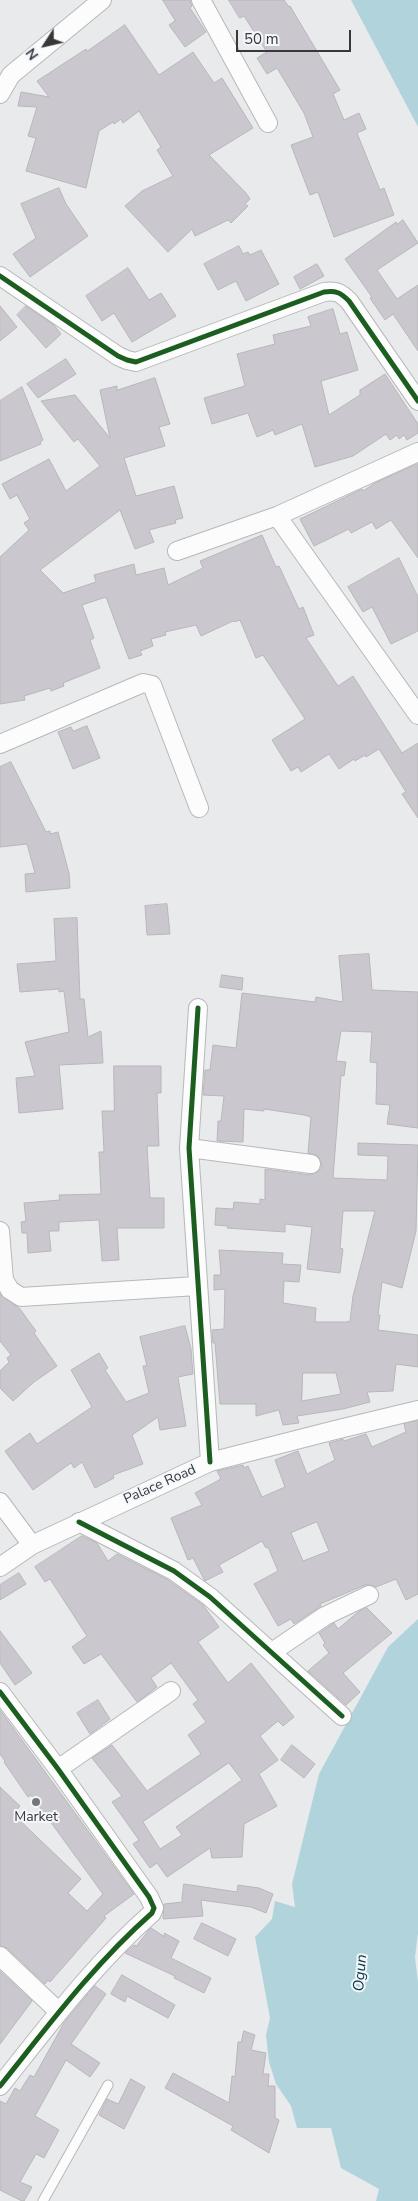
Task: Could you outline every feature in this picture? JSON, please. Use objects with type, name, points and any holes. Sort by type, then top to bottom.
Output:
[{"type":"street","points":[[0,94],[11,75],[102,0]]},
{"type":"street","points":[[201,0],[268,123]]},
{"type":"street","points":[[0,276],[118,356],[136,362],[333,290],[342,294],[350,301],[418,401]]},
{"type":"street","points":[[177,551],[277,516],[418,452]]},
{"type":"street","points":[[277,516],[418,715]]},
{"type":"street","points":[[0,744],[143,684],[152,685],[199,808]]},
{"type":"street","points":[[198,1008],[190,1148],[197,1286],[210,1462]]},
{"type":"street","points":[[190,1148],[311,1164]]},
{"type":"street","points":[[0,1232],[4,1280],[10,1290],[20,1297],[197,1286]]},
{"type":"street","name":"Palace Road","points":[[0,1567],[32,1545],[210,1462],[418,1410]]},
{"type":"street","points":[[0,1502],[32,1545]]},
{"type":"street","points":[[79,1522],[174,1571],[210,1597],[342,1716]]},
{"type":"street","points":[[272,1652],[325,1616],[369,1595]]},
{"type":"street","points":[[58,1769],[171,1691]]},
{"type":"street","points":[[0,1692],[58,1769],[149,1897],[154,1908],[152,1913],[119,1942],[59,2012],[0,2086]]},
{"type":"street","points":[[0,1956],[59,2012]]},
{"type":"lane","points":[[43,2201],[108,2085]]},
{"type":"water","points":[[351,0],[418,0],[418,127]]},
{"type":"water","name":"Ogun","points":[[418,1619],[418,1933],[415,1957],[418,1982],[418,2201],[376,2201],[379,2189],[341,2168],[331,2128],[297,2128],[291,2106],[276,2084],[269,2062],[266,2035],[270,2018],[255,1937],[272,1919],[275,1901],[295,1907],[292,1884],[319,1774],[388,1647]]},
{"type":"building","points":[[163,0],[190,0],[192,6],[190,8],[206,32],[185,47],[169,25],[175,21]]},
{"type":"building","points":[[229,0],[284,0],[290,6],[340,90],[333,94],[344,120],[359,113],[366,129],[357,133],[380,190],[384,188],[394,215],[334,237],[318,192],[310,195],[291,145],[313,137],[304,113],[277,68],[267,74],[257,58],[267,52],[244,16],[240,18]]},
{"type":"building","points":[[125,25],[159,75],[193,52],[214,83],[222,78],[253,128],[209,155],[246,193],[250,199],[245,204],[248,206],[231,223],[228,220],[195,236],[192,229],[168,252],[125,206],[142,191],[173,176],[157,150],[161,147],[139,111],[123,123],[121,119],[99,131],[86,188],[26,171],[36,138],[28,136],[37,107],[18,106],[21,92],[49,97],[37,81],[86,49],[87,51]]},
{"type":"building","points":[[59,188],[66,204],[88,236],[30,277],[13,254],[36,238],[21,204]]},
{"type":"building","points":[[403,220],[418,243],[377,270],[397,299],[418,285],[418,351],[393,314],[385,320],[370,298],[372,297],[345,259],[396,222],[397,224]]},
{"type":"building","points":[[239,246],[243,254],[248,252],[250,255],[261,250],[279,284],[246,301],[236,281],[218,290],[204,264]]},
{"type":"building","points":[[317,264],[324,276],[300,289],[294,277]]},
{"type":"building","points":[[128,268],[149,300],[161,293],[176,316],[132,342],[114,313],[102,321],[86,296]]},
{"type":"building","points":[[0,306],[17,327],[0,341]]},
{"type":"building","points":[[26,306],[54,325],[61,334],[46,348],[17,315]]},
{"type":"building","points":[[333,309],[340,334],[347,332],[358,370],[321,381],[329,415],[360,395],[360,390],[385,374],[418,424],[418,433],[407,440],[404,435],[399,439],[397,435],[390,440],[386,434],[353,456],[315,467],[302,424],[275,435],[273,430],[257,437],[248,413],[212,424],[204,398],[245,386],[237,354],[275,344],[273,335],[311,326],[308,317]]},
{"type":"building","points":[[66,359],[76,374],[38,398],[27,384]]},
{"type":"building","points":[[155,378],[170,424],[159,427],[165,446],[124,458],[136,496],[174,486],[183,518],[175,520],[176,523],[149,530],[154,542],[135,549],[120,510],[40,570],[63,593],[96,582],[94,575],[134,564],[136,575],[164,568],[168,585],[203,568],[200,561],[262,535],[276,567],[279,566],[299,609],[303,607],[314,635],[306,638],[338,686],[353,676],[402,753],[418,743],[418,818],[402,794],[406,792],[379,749],[366,757],[365,755],[355,761],[354,759],[339,769],[329,754],[301,772],[298,767],[291,771],[272,740],[305,719],[263,655],[256,658],[240,620],[233,621],[201,636],[196,625],[165,632],[166,635],[151,639],[153,646],[140,651],[142,655],[129,659],[106,597],[82,605],[94,638],[90,640],[100,668],[63,683],[64,686],[51,691],[50,688],[24,696],[25,700],[0,704],[0,557],[29,530],[24,523],[30,519],[17,495],[10,499],[2,484],[49,459],[66,491],[100,466],[78,439],[74,442],[41,401],[75,395],[110,438],[100,390],[117,386],[117,390]]},
{"type":"building","points":[[22,387],[43,440],[40,442],[41,444],[0,461],[0,401]]},
{"type":"building","points":[[418,464],[418,558],[391,520],[376,529],[372,522],[351,533],[349,529],[314,546],[300,519]]},
{"type":"building","points":[[399,558],[418,597],[418,631],[391,644],[372,607],[363,612],[348,587]]},
{"type":"building","points":[[87,726],[100,758],[73,769],[58,732],[71,727],[73,731]]},
{"type":"building","points":[[11,762],[46,832],[50,831],[50,834],[58,832],[69,873],[70,888],[26,892],[25,874],[35,873],[27,844],[0,847],[0,767]]},
{"type":"building","points":[[167,904],[170,934],[147,935],[145,906]]},
{"type":"building","points":[[77,918],[80,999],[84,999],[88,1037],[101,1031],[103,1063],[59,1065],[63,1109],[19,1113],[16,1078],[35,1076],[25,1042],[69,1032],[64,991],[59,992],[59,989],[20,992],[17,964],[56,961],[54,919]]},
{"type":"building","points":[[369,954],[372,990],[418,992],[418,1128],[387,1124],[390,1105],[376,1104],[377,1063],[370,1062],[372,1032],[341,1031],[336,1061],[346,1062],[344,1076],[341,1075],[333,1178],[387,1180],[388,1156],[358,1155],[358,1143],[418,1145],[416,1231],[402,1288],[382,1282],[378,1330],[418,1335],[418,1367],[396,1364],[393,1391],[367,1392],[370,1402],[343,1409],[297,1416],[299,1423],[283,1425],[279,1410],[256,1416],[256,1404],[220,1404],[215,1343],[213,1343],[212,1330],[224,1329],[225,1289],[214,1290],[214,1275],[221,1275],[219,1250],[283,1253],[282,1264],[301,1265],[299,1282],[284,1281],[283,1303],[316,1308],[315,1322],[350,1321],[353,1296],[375,1211],[343,1211],[340,1248],[343,1249],[340,1273],[307,1269],[312,1227],[285,1224],[285,1232],[227,1228],[228,1226],[215,1225],[216,1208],[233,1209],[234,1202],[260,1204],[260,1199],[265,1200],[265,1169],[310,1175],[319,1171],[322,1165],[318,1156],[308,1153],[311,1117],[304,1115],[264,1109],[264,1111],[244,1109],[243,1142],[217,1141],[218,1121],[221,1121],[224,1096],[203,1095],[205,1070],[210,1070],[213,1045],[236,1048],[242,993],[315,1002],[316,997],[343,1002],[339,956]],"holes":[[[303,1373],[336,1373],[341,1394],[302,1401]]]},
{"type":"building","points":[[222,975],[243,978],[242,990],[220,987]]},
{"type":"building","points":[[114,1066],[161,1066],[161,1093],[157,1093],[159,1146],[147,1146],[150,1198],[164,1198],[164,1228],[117,1228],[119,1260],[102,1261],[99,1220],[59,1222],[59,1231],[49,1231],[51,1251],[28,1253],[27,1233],[22,1233],[21,1222],[26,1221],[24,1203],[60,1200],[59,1195],[101,1194],[99,1152],[104,1152],[102,1111],[114,1111]]},
{"type":"building","points":[[0,1294],[20,1309],[57,1366],[34,1382],[13,1401],[0,1388],[0,1371],[9,1362],[7,1358],[11,1355],[0,1341]]},
{"type":"building","points":[[185,1326],[191,1349],[193,1374],[178,1377],[186,1426],[160,1430],[158,1417],[132,1435],[143,1464],[113,1475],[114,1478],[95,1488],[82,1462],[74,1468],[71,1463],[33,1490],[5,1451],[30,1433],[37,1444],[92,1407],[71,1370],[99,1353],[108,1368],[105,1370],[126,1402],[149,1393],[143,1366],[147,1366],[140,1337]]},
{"type":"building","points":[[418,1421],[418,1594],[406,1600],[396,1579],[376,1587],[365,1585],[320,1604],[321,1606],[294,1624],[291,1619],[278,1626],[254,1584],[278,1571],[268,1547],[266,1548],[262,1541],[219,1565],[223,1572],[205,1581],[193,1558],[188,1560],[171,1518],[202,1505],[195,1493],[221,1479],[217,1471],[243,1465],[244,1468],[248,1466],[262,1497],[285,1487],[275,1460],[298,1451],[307,1474],[335,1460],[329,1443],[343,1439],[344,1441],[366,1434],[372,1447],[406,1432],[404,1424]],"holes":[[[317,1522],[329,1551],[303,1561],[291,1533]]]},
{"type":"building","points":[[82,1536],[97,1543],[108,1561],[117,1554],[168,1580],[203,1605],[219,1627],[198,1642],[228,1683],[251,1663],[294,1717],[283,1726],[278,1721],[260,1736],[278,1760],[259,1774],[277,1806],[244,1824],[242,1857],[212,1858],[210,1848],[167,1877],[157,1863],[150,1868],[133,1844],[139,1840],[112,1802],[122,1796],[92,1758],[112,1745],[147,1791],[201,1754],[188,1735],[206,1722],[193,1704],[198,1700],[171,1663],[151,1678],[157,1687],[137,1702],[101,1654],[84,1664],[72,1647],[87,1636],[50,1579],[45,1582],[35,1567]],"holes":[[[229,1763],[242,1780],[176,1827],[182,1835],[160,1849],[143,1822]]]},
{"type":"building","points":[[19,1573],[26,1584],[0,1600],[0,1585]]},
{"type":"building","points":[[367,1608],[392,1633],[343,1673],[360,1692],[346,1705],[308,1671],[329,1653],[323,1645],[325,1643],[319,1633],[334,1623],[338,1629],[358,1612]]},
{"type":"building","points":[[0,1631],[32,1673],[15,1685],[0,1663]]},
{"type":"building","points":[[98,1700],[110,1719],[90,1734],[77,1713]]},
{"type":"building","name":"Market","points":[[0,1710],[134,1894],[104,1916],[106,1918],[50,1982],[48,1980],[45,1984],[7,1948],[0,1946],[0,1787],[20,1806],[13,1814],[81,1879],[68,1893],[87,1911],[103,1894],[31,1795],[28,1797],[4,1762],[0,1754]]},
{"type":"building","points":[[292,1745],[315,1764],[304,1778],[281,1760]]},
{"type":"building","points":[[184,1884],[237,1892],[238,1885],[259,1888],[273,1894],[266,1913],[251,1907],[201,1900],[203,1916],[163,1919],[164,1904],[183,1902]]},
{"type":"building","points":[[202,1923],[236,1939],[228,1956],[194,1939]]},
{"type":"building","points":[[151,1928],[165,1937],[164,1933],[179,1941],[171,1958],[211,1978],[204,1993],[174,1978],[175,1976],[125,1953],[134,1945],[136,1946]]},
{"type":"building","points":[[0,1971],[32,2001],[0,2044]]},
{"type":"building","points":[[122,1975],[175,2005],[168,2018],[127,1996],[125,2002],[111,1994]]},
{"type":"building","points":[[95,1986],[106,1994],[71,2044],[100,2063],[90,2077],[66,2060],[35,2116],[59,2130],[44,2158],[36,2154],[20,2182],[32,2187],[24,2201],[22,2201],[0,2190],[0,2101],[6,2104],[15,2088],[20,2091],[30,2075],[34,2077],[64,2023]]},
{"type":"building","points":[[244,2031],[255,2035],[251,2050],[266,2053],[263,2074],[269,2074],[268,2086],[275,2086],[275,2118],[279,2120],[269,2153],[231,2130],[233,2126],[165,2088],[173,2073],[229,2103],[232,2076],[235,2077],[238,2042],[241,2042]]},
{"type":"building","points":[[131,2079],[145,2087],[124,2129],[99,2115],[107,2099],[118,2104]]},
{"type":"cycle path","points":[[0,276],[118,356],[136,362],[324,292],[332,291],[341,294],[349,301],[418,401]]},
{"type":"cycle path","points":[[198,1008],[189,1148],[210,1462]]},
{"type":"cycle path","points":[[79,1522],[174,1571],[210,1597],[342,1716]]},
{"type":"cycle path","points":[[0,1692],[58,1769],[149,1897],[154,1908],[152,1913],[91,1974],[0,2086]]},
{"type":"place","name":"Market","points":[[36,1802]]}]
